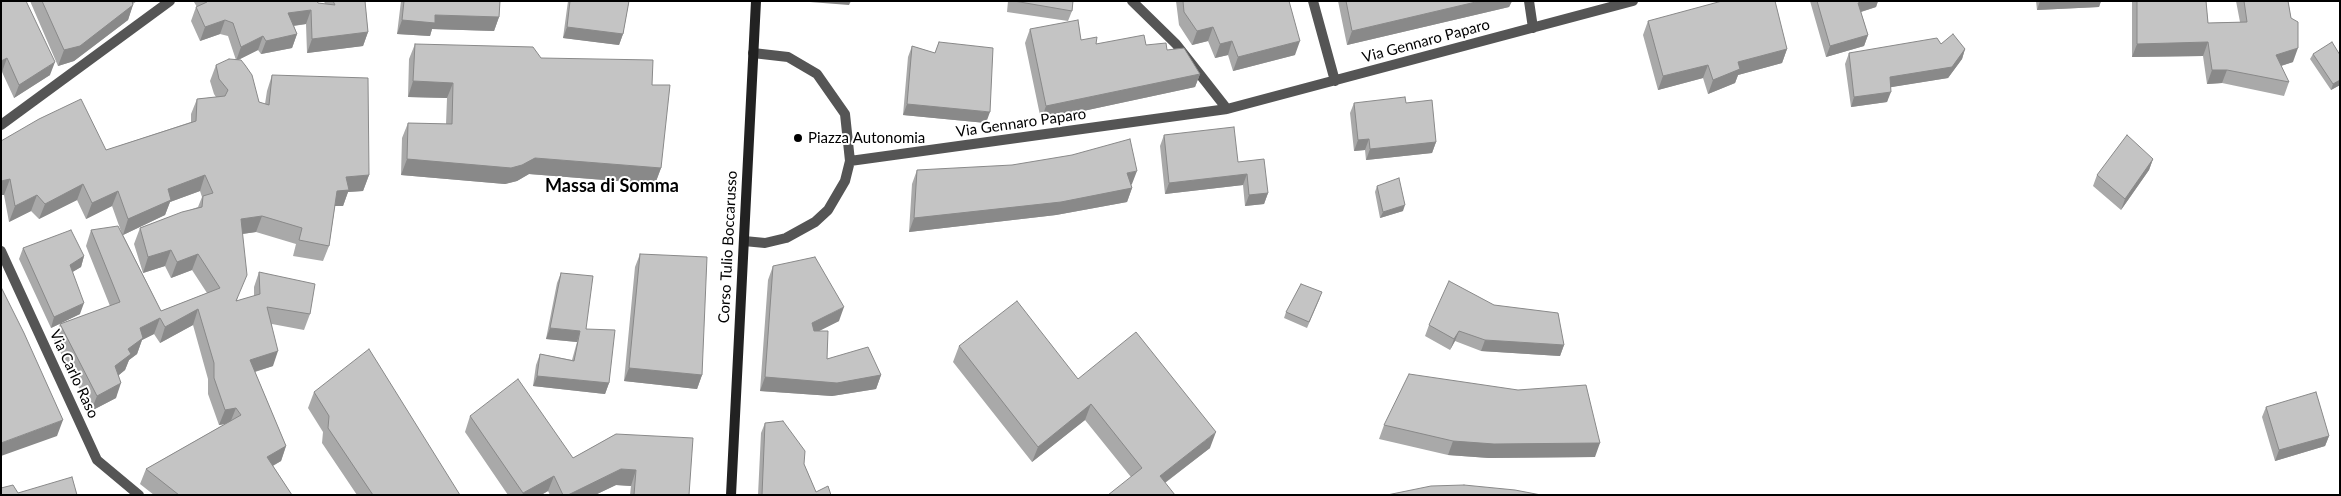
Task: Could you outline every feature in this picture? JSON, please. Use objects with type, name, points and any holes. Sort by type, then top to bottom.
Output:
[{"type":"street","points":[[1,125],[170,1]]},
{"type":"street","name":"Corso Tulio Boccarusso","points":[[731,495],[756,1]]},
{"type":"street","points":[[1132,1],[1176,44],[1227,109]]},
{"type":"street","points":[[1314,1],[1335,81]]},
{"type":"street","points":[[1529,1],[1534,28]]},
{"type":"street","name":"Via Gennaro Paparo","points":[[850,162],[1227,109],[1633,1]]},
{"type":"street","points":[[744,241],[765,243],[786,238],[815,222],[828,210],[845,181],[850,162],[845,114],[817,74],[788,57],[753,54]]},
{"type":"street","name":"Via Carlo Raso","points":[[1,251],[97,460],[139,495]]},
{"type":"building","points":[[1,1],[26,1],[55,62],[19,85],[7,58],[1,61]]},
{"type":"building","points":[[42,1],[132,1],[133,5],[80,46],[64,50]]},
{"type":"building","points":[[206,1],[317,1],[318,3],[335,5],[333,1],[365,1],[368,32],[312,39],[311,10],[288,13],[297,34],[266,41],[263,36],[241,47],[233,23],[225,20],[205,27],[196,7]]},
{"type":"building","points":[[404,1],[500,1],[499,17],[435,15],[435,23],[402,20]]},
{"type":"building","points":[[570,1],[629,1],[623,34],[567,27]]},
{"type":"building","points":[[1014,1],[1073,1],[1072,11]]},
{"type":"building","points":[[1183,1],[1289,1],[1300,41],[1238,57],[1232,41],[1220,44],[1213,27],[1197,31],[1184,12]]},
{"type":"building","points":[[1346,1],[1480,1],[1352,31]]},
{"type":"building","points":[[1722,1],[1775,1],[1787,49],[1738,62],[1740,69],[1713,80],[1708,65],[1663,76],[1648,21]]},
{"type":"building","points":[[1817,1],[1864,1],[1858,3],[1868,35],[1830,46]]},
{"type":"building","points":[[2137,1],[2206,1],[2208,23],[2247,22],[2244,1],[2288,1],[2291,18],[2298,22],[2298,48],[2276,55],[2289,82],[2227,70],[2212,70],[2208,42],[2137,44]]},
{"type":"building","points":[[1078,20],[1081,40],[1097,37],[1096,44],[1144,35],[1146,45],[1166,43],[1167,50],[1184,48],[1200,74],[1046,106],[1030,29]]},
{"type":"building","points":[[1953,34],[1965,49],[1952,67],[1890,77],[1891,92],[1854,97],[1849,53],[1937,38],[1941,44]]},
{"type":"building","points":[[939,42],[993,48],[990,112],[907,104],[912,46],[935,53]]},
{"type":"building","points":[[2332,42],[2340,55],[2340,80],[2333,84],[2313,54]]},
{"type":"building","points":[[415,44],[533,47],[541,58],[653,60],[652,85],[670,85],[661,168],[535,158],[511,168],[407,159],[408,123],[452,124],[453,83],[413,81]]},
{"type":"building","points":[[229,59],[241,60],[252,75],[259,102],[269,105],[272,75],[368,78],[369,175],[346,177],[349,190],[337,191],[329,246],[299,240],[302,228],[262,216],[241,219],[247,275],[236,301],[260,294],[259,272],[315,284],[310,314],[267,307],[278,351],[250,360],[286,446],[267,457],[292,495],[179,495],[146,469],[241,415],[236,408],[225,410],[214,378],[214,363],[198,309],[165,327],[160,318],[140,328],[143,338],[128,349],[131,354],[115,366],[121,383],[97,396],[60,324],[120,302],[91,230],[118,226],[161,311],[220,288],[198,254],[177,262],[171,250],[148,257],[140,228],[182,212],[202,207],[203,196],[213,193],[205,175],[168,189],[171,200],[128,219],[118,191],[92,203],[83,184],[45,204],[37,195],[15,206],[10,179],[1,181],[1,141],[39,119],[81,99],[106,150],[196,121],[197,99],[225,96],[228,90],[219,79],[216,65]]},
{"type":"building","points":[[1405,97],[1406,103],[1432,100],[1436,142],[1370,149],[1369,139],[1358,140],[1354,103]]},
{"type":"building","points":[[1234,127],[1238,162],[1264,159],[1268,193],[1249,195],[1247,174],[1169,183],[1164,135]]},
{"type":"building","points":[[2127,135],[2153,159],[2125,199],[2097,175]]},
{"type":"building","points":[[1130,139],[1137,171],[1127,173],[1132,188],[1061,202],[914,218],[917,170],[1012,165],[1072,155]]},
{"type":"building","points":[[1399,178],[1405,205],[1383,212],[1377,186]]},
{"type":"building","points":[[71,230],[84,256],[70,265],[84,303],[54,317],[23,248]]},
{"type":"building","points":[[640,254],[707,257],[702,375],[629,368]]},
{"type":"building","points":[[815,257],[844,307],[812,323],[814,331],[828,331],[827,359],[868,347],[881,375],[837,383],[765,377],[773,266]]},
{"type":"building","points":[[561,273],[593,276],[586,329],[615,330],[609,383],[537,376],[540,354],[574,361],[580,331],[550,328]]},
{"type":"building","points":[[1449,281],[1494,305],[1558,313],[1564,345],[1485,340],[1459,331],[1454,339],[1429,325]]},
{"type":"building","points":[[1301,284],[1322,292],[1309,322],[1286,312]]},
{"type":"building","points":[[1,287],[63,420],[1,443]]},
{"type":"building","points":[[1017,301],[1078,379],[1136,332],[1216,432],[1160,476],[1175,495],[1108,495],[1142,468],[1091,404],[1038,447],[959,346]]},
{"type":"building","points":[[369,349],[460,495],[373,495],[328,428],[329,416],[314,392]]},
{"type":"building","points":[[1409,374],[1518,390],[1586,385],[1600,443],[1494,444],[1453,441],[1384,425]]},
{"type":"building","points":[[518,379],[573,458],[616,434],[693,438],[689,495],[634,495],[636,470],[621,469],[568,495],[563,495],[554,476],[523,493],[470,416]]},
{"type":"building","points":[[2316,392],[2329,436],[2279,450],[2266,407]]},
{"type":"building","points":[[783,421],[805,451],[804,464],[816,492],[828,486],[831,495],[762,495],[765,423]]},
{"type":"building","points":[[72,477],[77,495],[1,495],[1,488],[13,485],[18,493]]},
{"type":"building","points":[[1464,485],[1515,490],[1541,495],[1387,495],[1431,486]]},
{"type":"place","name":"Piazza Autonomia","points":[[798,138]]},
{"type":"district","name":"Massa di Somma","points":[[612,186]]}]
